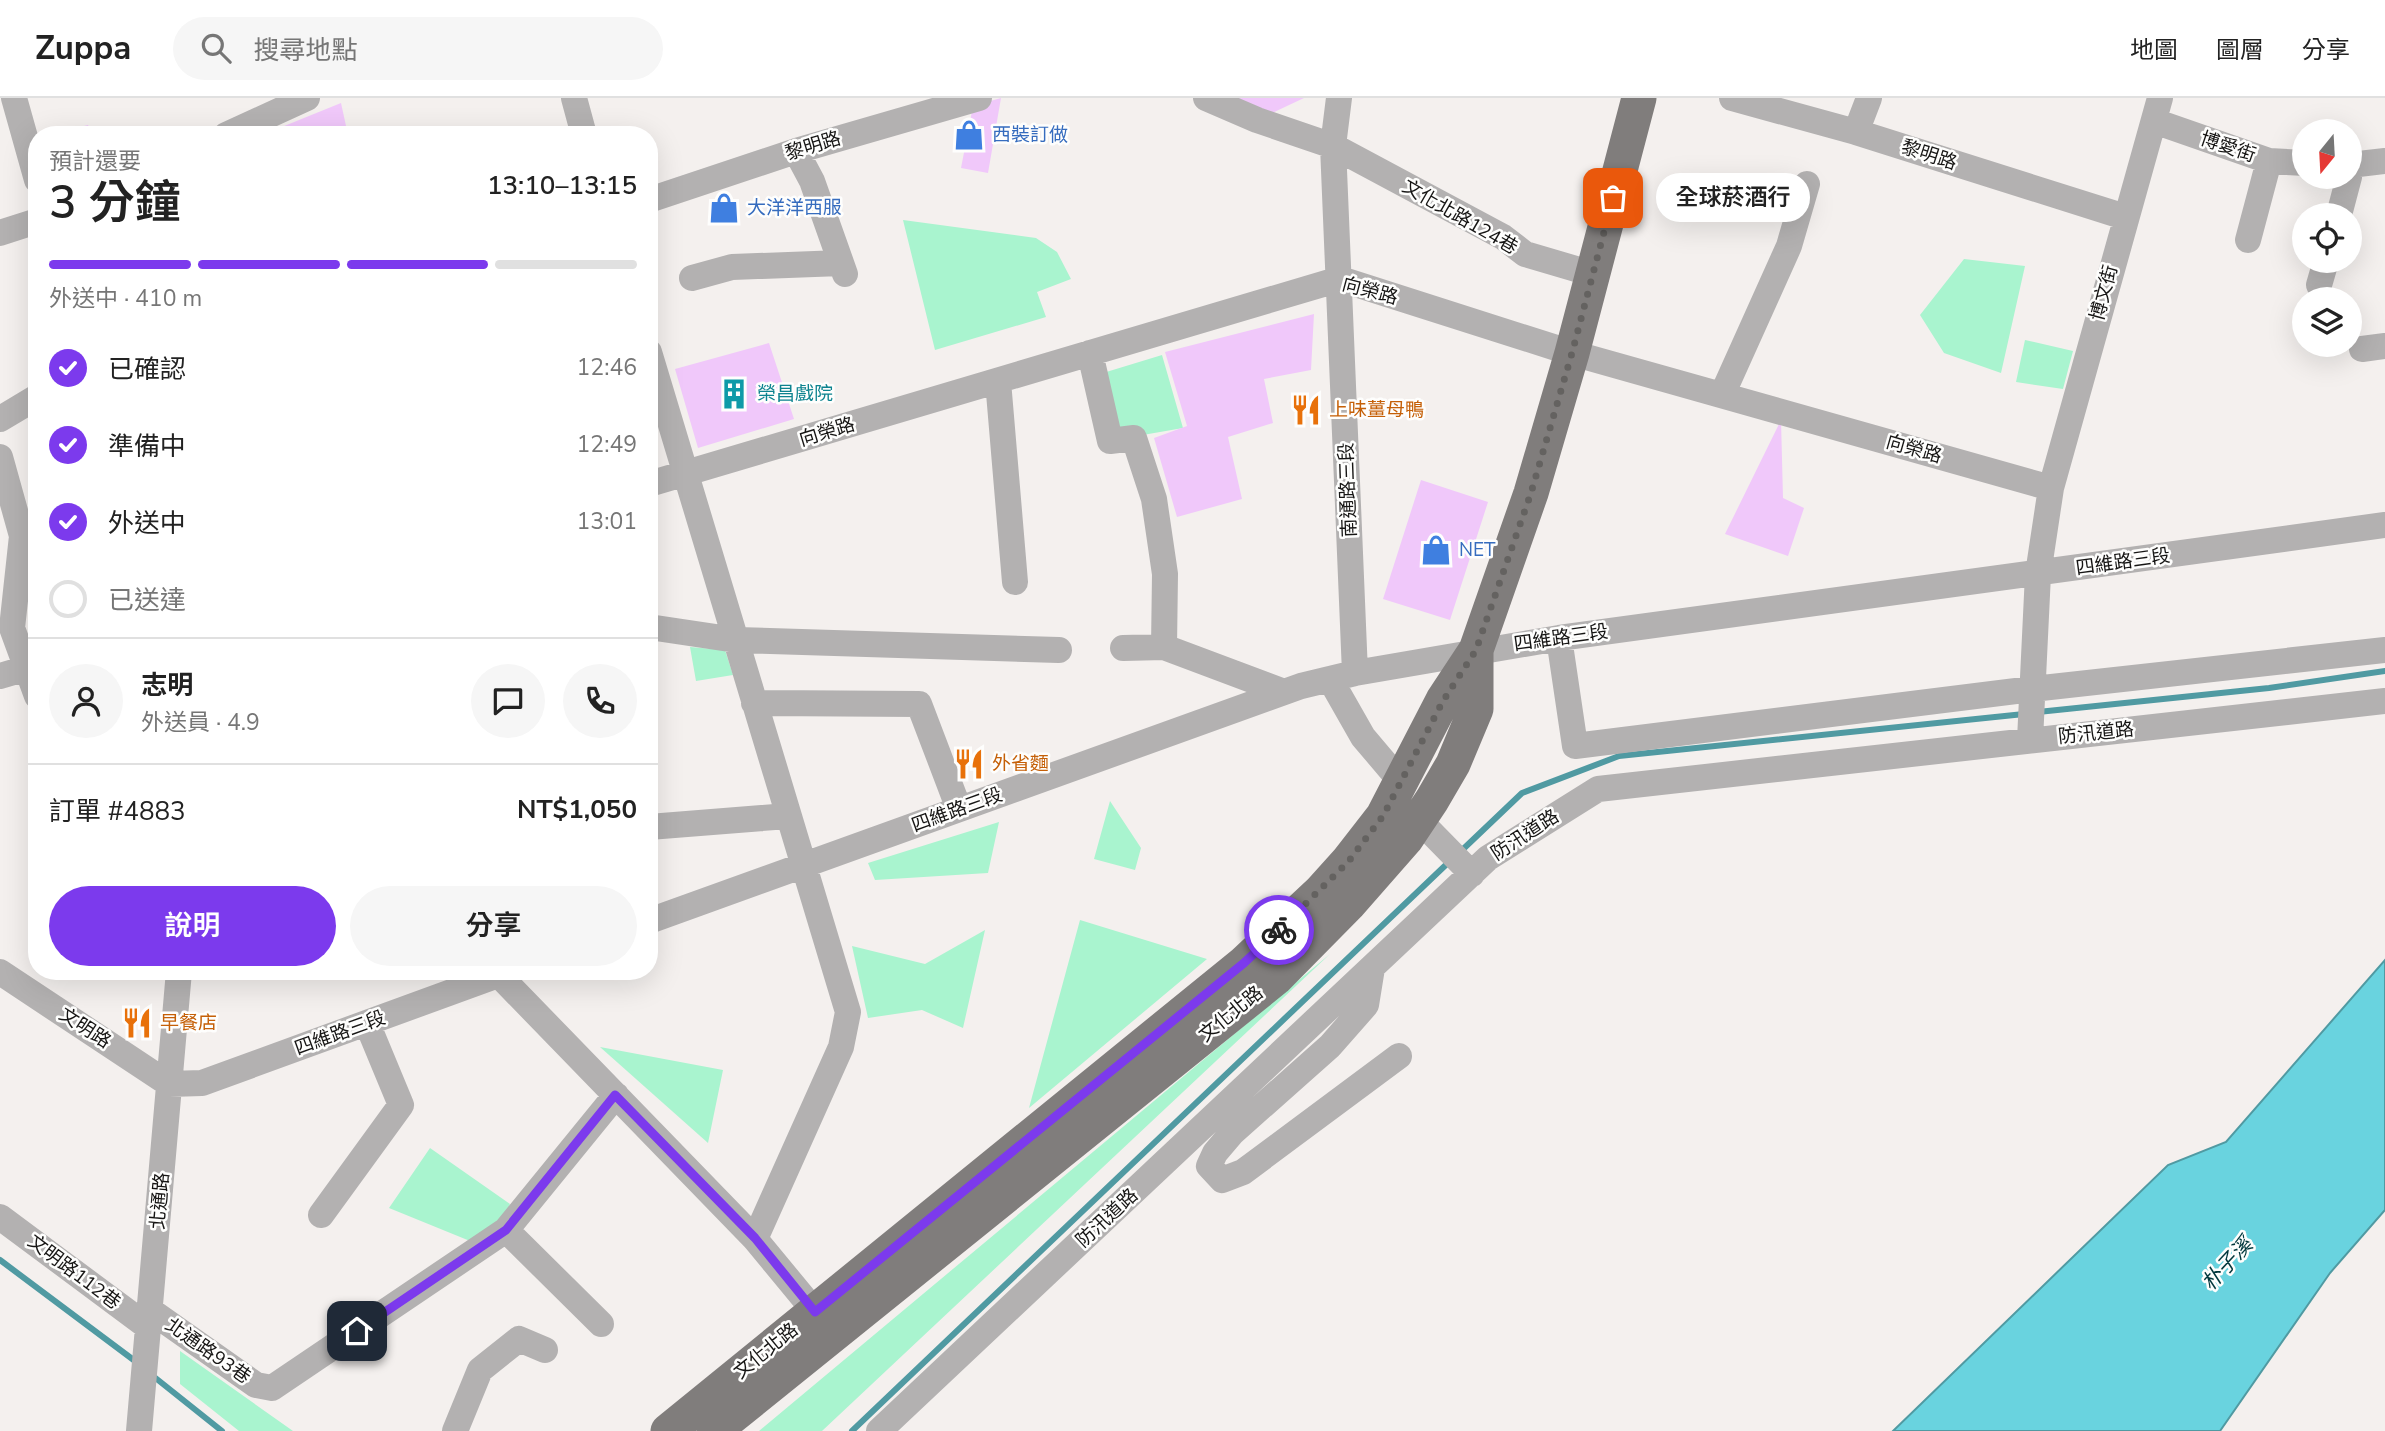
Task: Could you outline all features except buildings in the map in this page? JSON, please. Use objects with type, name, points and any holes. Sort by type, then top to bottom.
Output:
[{"type":"main road","name":"文化北路","points":[[714,1431],[825,1323],[1244,963],[1321,891],[1348,862],[1383,816],[1443,701],[1476,650],[1531,493],[1572,353],[1639,98]]},
{"type":"main road","name":"文化北路","points":[[668,1431],[825,1323],[1276,978],[1349,904],[1406,839],[1419,820],[1453,764],[1476,709],[1476,650]]},
{"type":"street","points":[[14,98],[28,148]]},
{"type":"street","points":[[573,98],[581,126]]},
{"type":"street","name":"黎明路","points":[[658,197],[796,151],[979,98]]},
{"type":"street","name":"文化北路124巷","points":[[1206,98],[1258,120],[1333,146],[1503,237],[1525,254],[1593,274]]},
{"type":"street","name":"南通路三段","points":[[1339,98],[1333,146],[1340,279],[1343,676]]},
{"type":"street","name":"黎明路","points":[[1732,98],[1856,132],[2125,217]]},
{"type":"street","points":[[1856,132],[1869,98]]},
{"type":"street","points":[[244,126],[299,99]]},
{"type":"street","name":"博愛街","points":[[2157,110],[2269,161],[2292,162]]},
{"type":"street","name":"博文街","points":[[2030,740],[2038,574],[2051,488],[2157,110]]},
{"type":"street","points":[[692,278],[732,267],[843,269],[812,181],[796,151]]},
{"type":"street","points":[[2248,240],[2269,161]]},
{"type":"street","points":[[2362,167],[2385,161]]},
{"type":"street","points":[[1722,395],[1789,246],[1807,184]]},
{"type":"street","points":[[0,233],[28,225]]},
{"type":"street","name":"向榮路","points":[[658,481],[1340,279],[1572,353],[2051,488]]},
{"type":"street","points":[[1090,353],[1110,441],[1134,438],[1154,499],[1165,573],[1164,647]]},
{"type":"street","points":[[658,381],[848,1012],[841,1047],[755,1238]]},
{"type":"street","points":[[998,381],[1015,582]]},
{"type":"street","points":[[0,419],[28,402]]},
{"type":"street","points":[[0,457],[22,536],[12,628],[21,670]]},
{"type":"street","name":"四維路三段","points":[[658,918],[1284,692],[1343,676],[1476,650],[2385,525]]},
{"type":"street","points":[[658,628],[736,640],[1059,650]]},
{"type":"street","points":[[1559,638],[1575,746],[2032,689],[2385,650]]},
{"type":"street","points":[[1123,648],[1164,647],[1284,692]]},
{"type":"street","points":[[1343,676],[1363,737],[1402,783]]},
{"type":"street","name":"防汛道路","points":[[879,1431],[1488,858],[1598,789],[2385,701]]},
{"type":"street","points":[[754,703],[919,704],[959,809]]},
{"type":"street","points":[[658,826],[788,816]]},
{"type":"street","points":[[1419,820],[1472,874]]},
{"type":"street","points":[[1372,968],[1366,1005],[1330,1046],[1232,1133],[1215,1153],[1209,1166],[1222,1180],[1243,1172],[1399,1056]]},
{"type":"street","name":"文明路","points":[[0,972],[169,1084]]},
{"type":"street","name":"北通路","points":[[139,1431],[178,980]]},
{"type":"street","name":"四維路三段","points":[[169,1084],[202,1083],[481,980]]},
{"type":"street","points":[[507,980],[755,1238],[825,1323]]},
{"type":"street","points":[[321,1214],[401,1105],[367,1023]]},
{"type":"street","name":"北通路93巷","points":[[149,1319],[256,1385],[272,1388],[506,1230],[615,1095]]},
{"type":"street","name":"文明路112巷","points":[[0,1217],[149,1319]]},
{"type":"street","points":[[506,1230],[601,1324]]},
{"type":"street","points":[[466,1425],[480,1370],[519,1339],[545,1350]]},
{"type":"green space","points":[[903,220],[1036,238],[1057,252],[1071,279],[1037,292],[1046,317],[935,350]]},
{"type":"green space","points":[[1964,259],[2025,266],[2001,373],[1944,353],[1920,315]]},
{"type":"green space","points":[[2025,340],[2073,351],[2063,389],[2016,382]]},
{"type":"green space","points":[[1162,355],[1183,428],[1114,440],[1103,373]]},
{"type":"green space","points":[[690,647],[725,650],[733,675],[696,681]]},
{"type":"green space","points":[[1110,801],[1141,848],[1135,870],[1094,859]]},
{"type":"green space","points":[[999,822],[988,873],[875,880],[868,863]]},
{"type":"green space","points":[[1080,920],[1207,959],[1029,1108]]},
{"type":"green space","points":[[985,930],[963,1028],[922,1010],[868,1018],[852,946],[925,964]]},
{"type":"green space","points":[[1330,954],[822,1431],[759,1431]]},
{"type":"green space","points":[[600,1047],[723,1070],[708,1143]]},
{"type":"green space","points":[[430,1148],[510,1204],[500,1227],[470,1241],[389,1208]]},
{"type":"green space","points":[[180,1351],[293,1431],[239,1431],[180,1384]]},
{"type":"water","name":"朴子溪","points":[[2385,960],[2385,1210],[2330,1273],[2220,1431],[1893,1431],[2168,1165],[2226,1142]]},
{"type":"waterway","points":[[2038,712],[2269,688],[2385,671]]},
{"type":"waterway","points":[[1459,853],[1522,793],[1619,756],[2024,714]]},
{"type":"waterway","points":[[852,1431],[1451,860]]},
{"type":"waterway","points":[[0,1260],[139,1364]]},
{"type":"waterway","points":[[153,1376],[222,1431]]},
{"type":"way so far","points":[[1279,930],[1348,862],[1383,816],[1443,701],[1476,650],[1531,493],[1613,198]]},
{"type":"place","name":"西裝訂做","points":[[969,135]]},
{"type":"place","name":"全球菸酒行","points":[[1613,198]]},
{"type":"place","name":"大洋洋西服","points":[[724,208]]},
{"type":"place","name":"榮昌戲院","points":[[734,394]]},
{"type":"place","name":"上味薑母鴨","points":[[1306,410]]},
{"type":"place","name":"NET","points":[[1436,550]]},
{"type":"place","name":"外省麵","points":[[969,764]]},
{"type":"place","name":"早餐店","points":[[137,1023]]},
{"type":"route","points":[[357,1331],[506,1230],[615,1095],[755,1238],[815,1312],[1244,963],[1279,930]]}]
